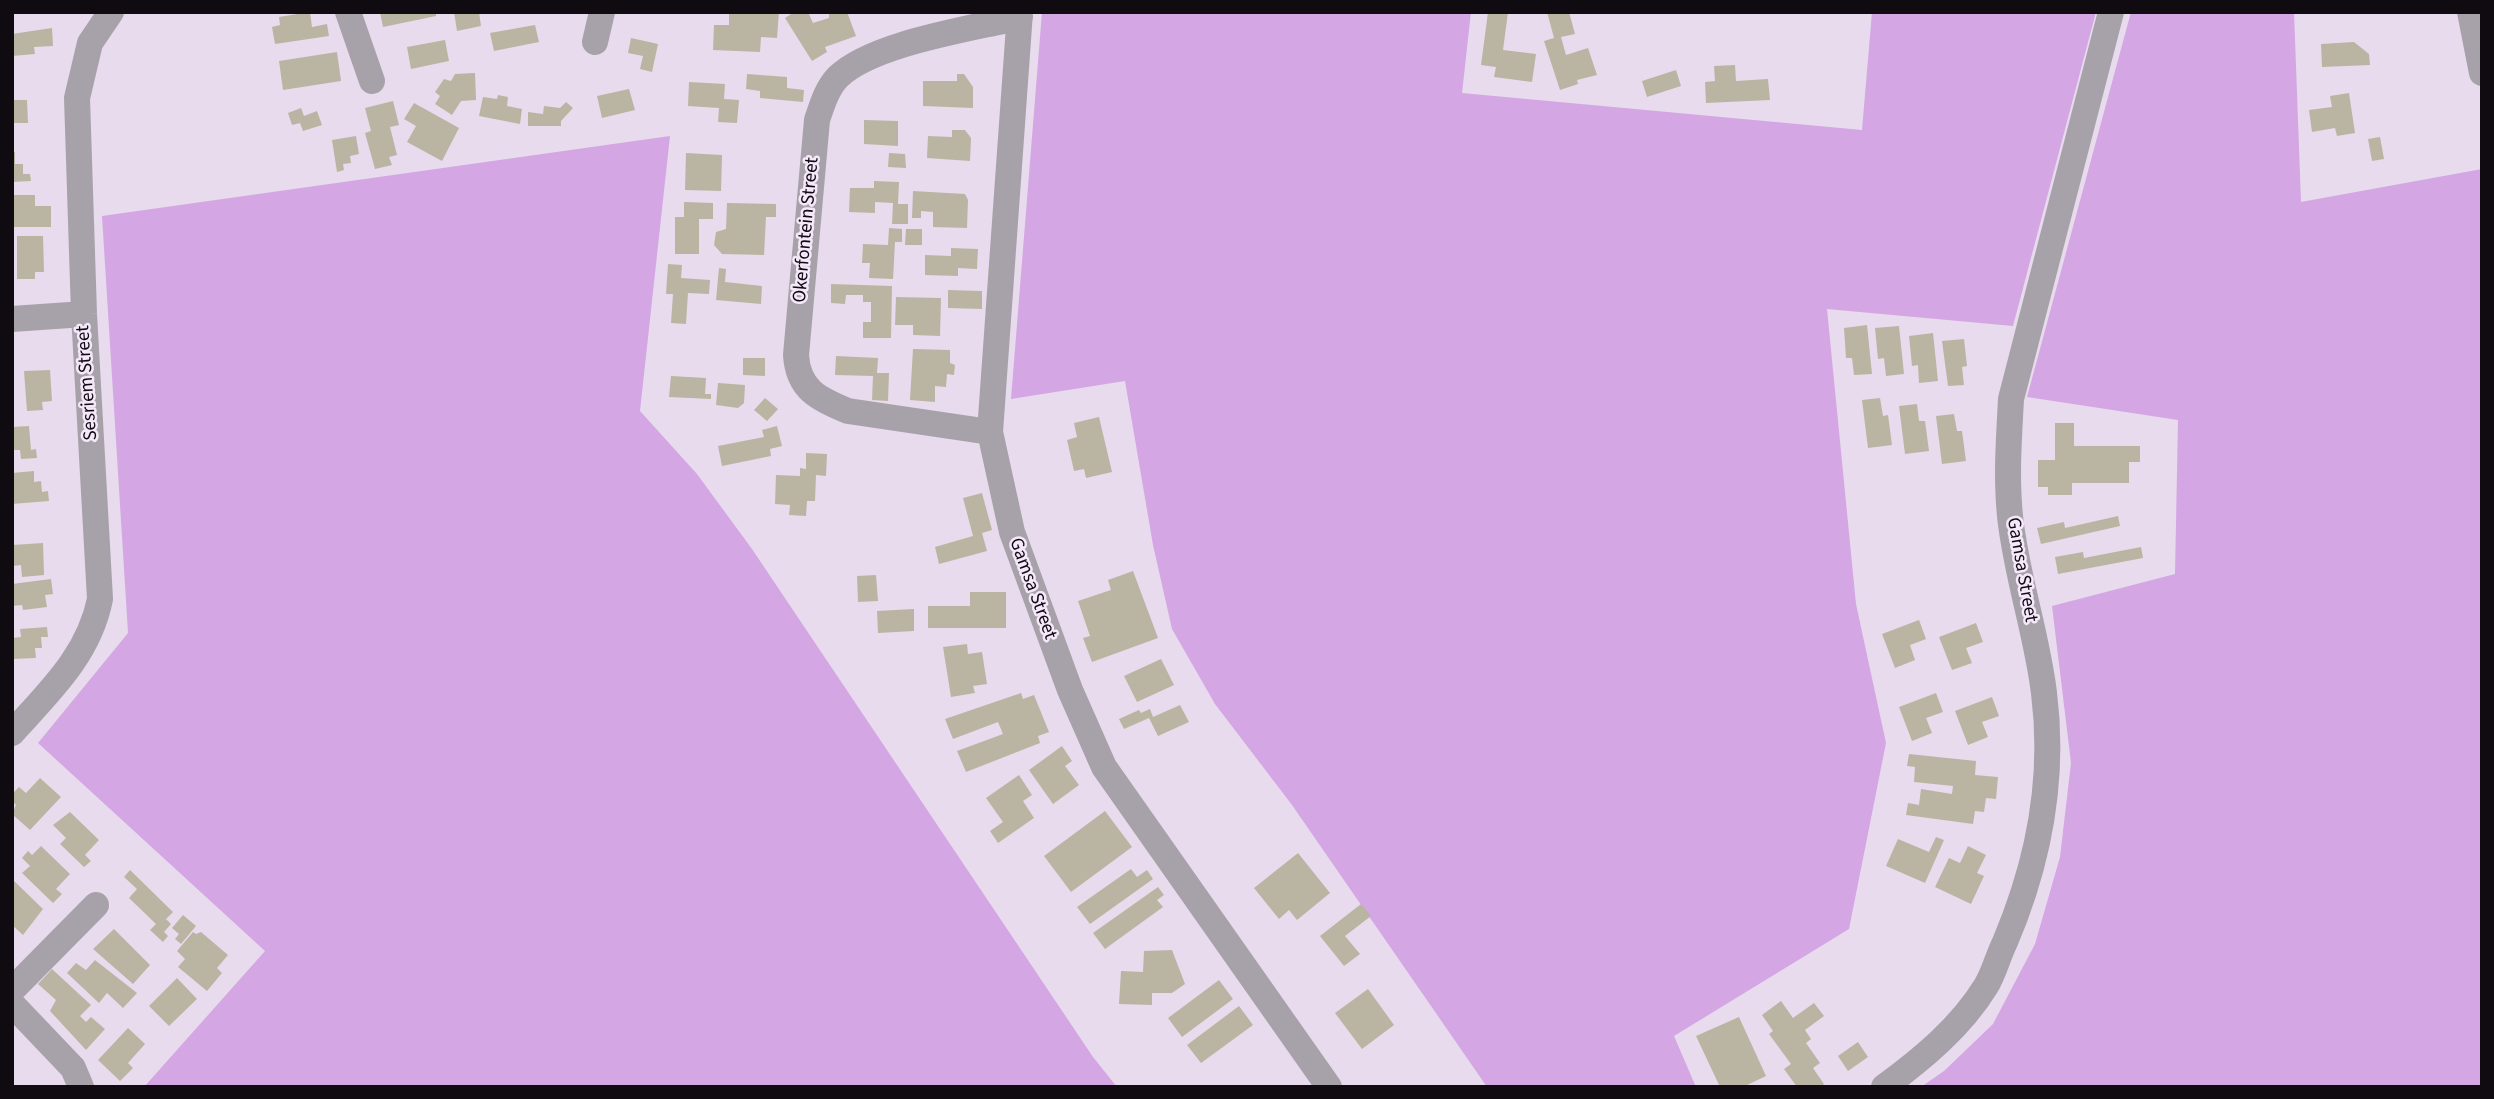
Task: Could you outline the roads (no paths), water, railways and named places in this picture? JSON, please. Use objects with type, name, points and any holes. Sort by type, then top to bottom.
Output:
[{"type":"street","name":"Sesriem Street","points":[[12,733],[84,648],[95,625],[100,599],[84,314],[77,98],[90,43],[111,12]]},
{"type":"street","points":[[348,12],[372,80]]},
{"type":"street","points":[[595,42],[602,12]]},
{"type":"street","name":"Gamsa Street","points":[[1884,1087],[1920,1060],[1957,1023],[1986,986],[2031,875],[2044,813],[2049,755],[2045,704],[2010,517],[2007,460],[2011,399],[2111,12]]},
{"type":"street","points":[[2470,12],[2482,73]]},
{"type":"street","name":"Gamsa Street","points":[[1020,15],[990,432],[1012,532],[1070,690],[1104,766],[1329,1087]]},
{"type":"street","name":"Okerfontein Street","points":[[990,432],[848,411],[827,403],[808,389],[797,373],[796,355],[817,120],[823,100],[836,79],[872,54],[1020,15]]},
{"type":"street","points":[[12,319],[84,314]]},
{"type":"street","points":[[12,990],[96,905]]},
{"type":"street","points":[[12,1004],[73,1068],[81,1087]]}]
